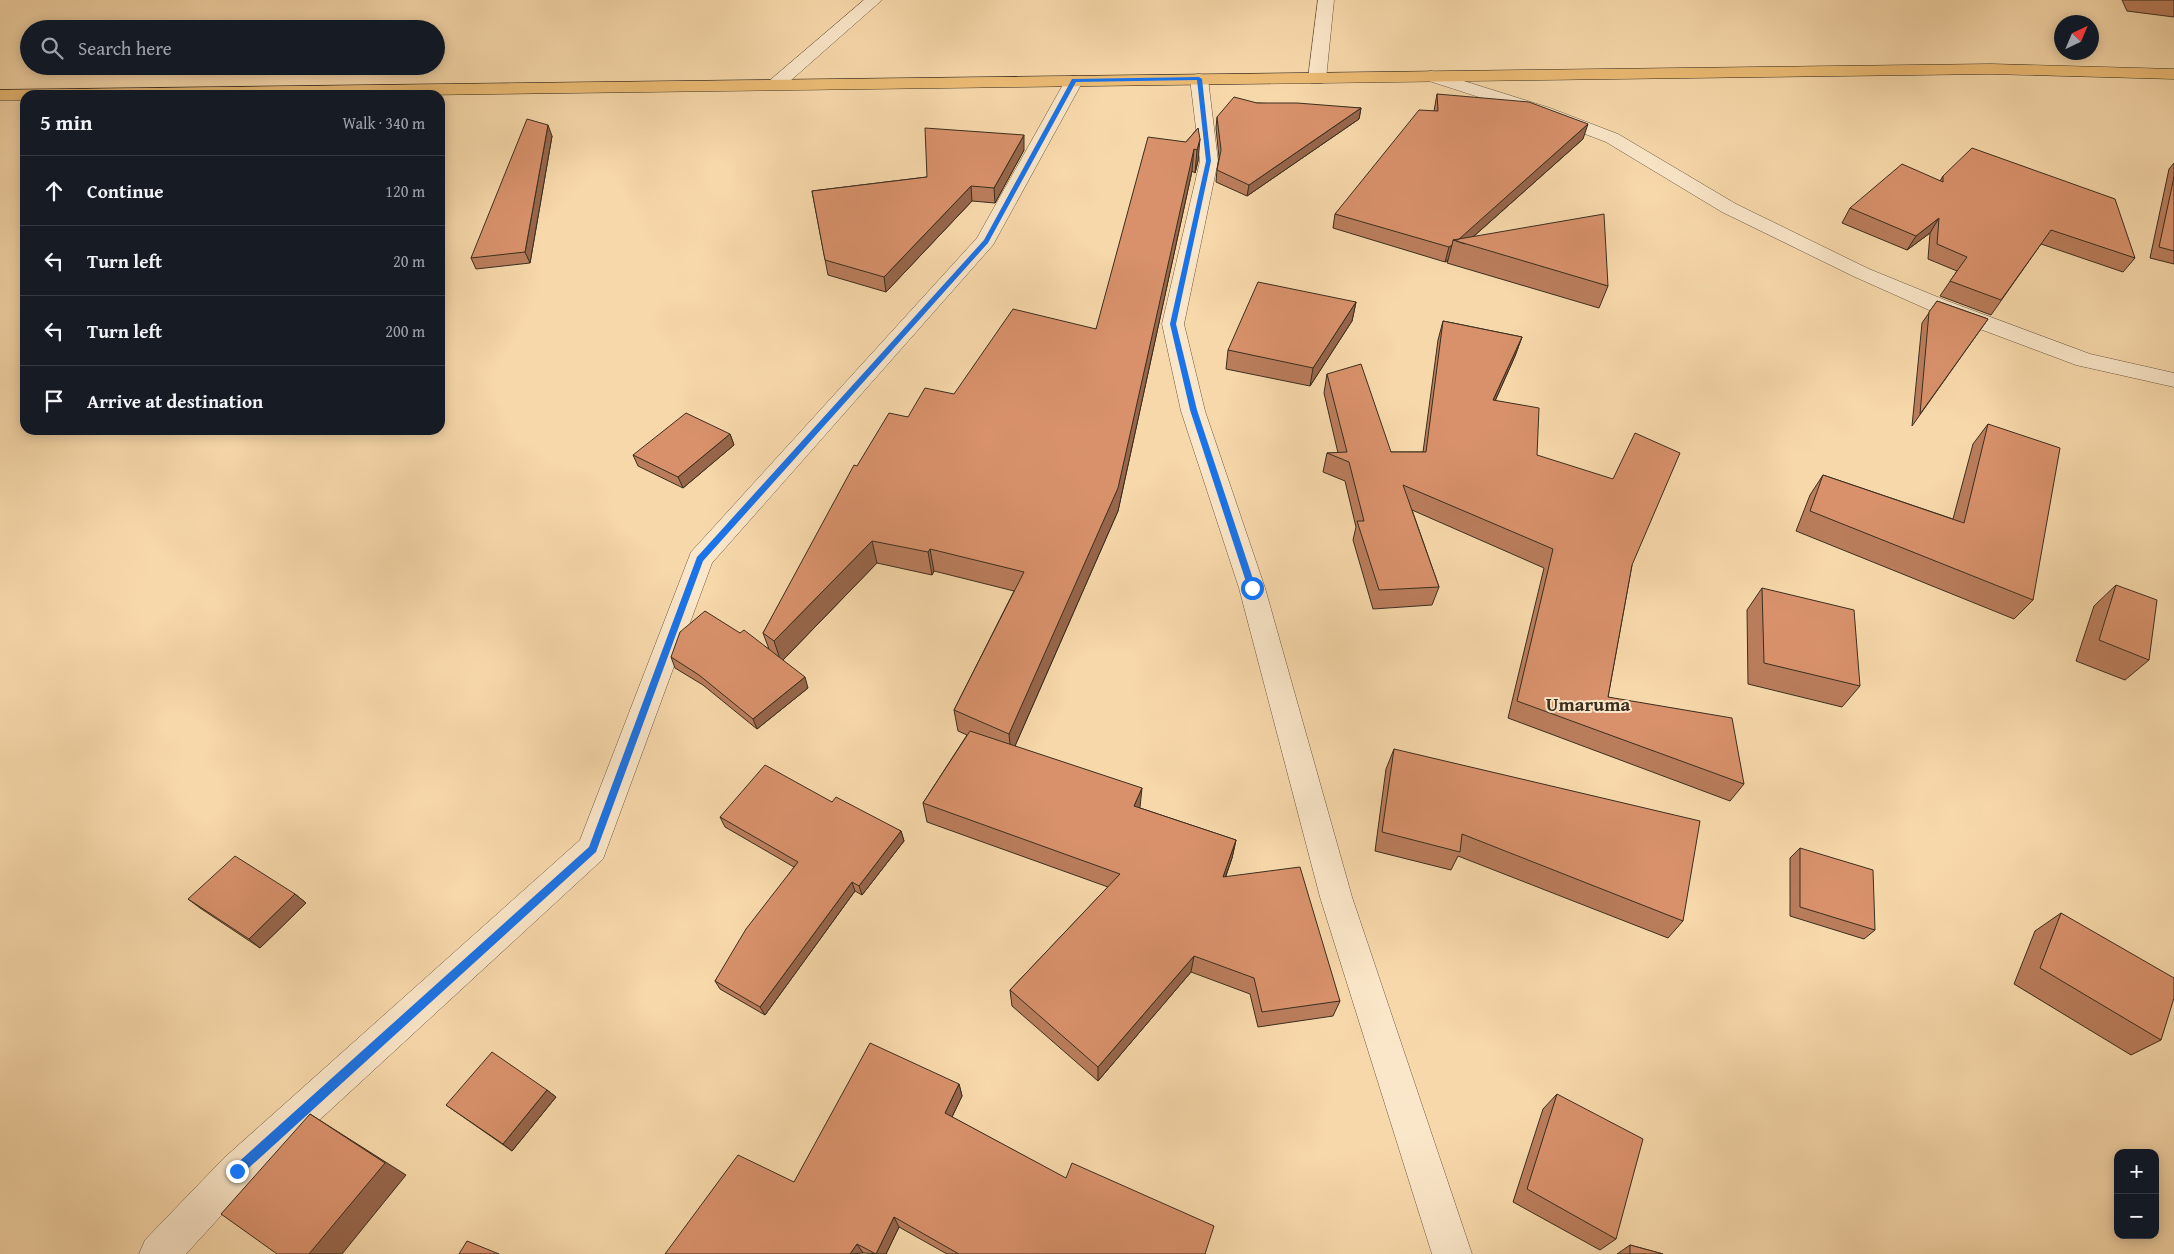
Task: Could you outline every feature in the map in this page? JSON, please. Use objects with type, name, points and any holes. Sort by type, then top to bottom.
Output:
[{"type":"main road","points":[[400,90],[1991,69],[2174,74]]},
{"type":"main road","points":[[0,95],[20,95]]},
{"type":"street","points":[[775,85],[874,0]]},
{"type":"street","points":[[1317,79],[1326,0]]},
{"type":"street","points":[[1432,76],[1544,112],[1612,138],[1729,208],[1862,274],[1937,305],[2084,360],[2174,380]]},
{"type":"street","points":[[1199,79],[1209,161],[1173,324],[1193,410],[1252,588],[1336,897],[1452,1254]]},
{"type":"street","points":[[159,1254],[237,1171],[592,849],[700,560],[986,241],[1074,80]]},
{"type":"building","points":[[1437,94],[1529,102],[1588,124],[1458,240],[1453,240],[1452,245],[1449,247],[1335,214],[1419,110],[1438,111]]},
{"type":"building","points":[[1234,97],[1257,103],[1297,103],[1361,108],[1249,185],[1217,170],[1221,150],[1217,117]]},
{"type":"building","points":[[527,119],[548,125],[525,252],[471,258]]},
{"type":"building","points":[[925,128],[1024,135],[994,188],[971,186],[884,277],[825,260],[812,191],[927,177]]},
{"type":"building","points":[[1198,128],[1200,139],[1197,150],[1194,149],[1118,488],[1009,734],[954,710],[1024,572],[930,549],[928,552],[872,541],[774,641],[763,633],[854,465],[857,466],[889,413],[908,417],[925,388],[954,394],[1013,309],[1096,329],[1148,137],[1186,142]]},
{"type":"building","points":[[1972,148],[2115,199],[2135,258],[2051,230],[2001,300],[1950,281],[1967,257],[1937,244],[1939,218],[1916,236],[1850,208],[1902,164],[1943,182],[1943,176]]},
{"type":"building","points":[[2174,177],[2174,251],[2159,247]]},
{"type":"building","points":[[1604,214],[1608,286],[1453,240]]},
{"type":"building","points":[[1258,282],[1356,302],[1313,368],[1228,350]]},
{"type":"building","points":[[1937,301],[1988,319],[1920,414],[1929,312]]},
{"type":"building","points":[[1443,321],[1522,337],[1493,400],[1539,408],[1537,455],[1613,479],[1635,433],[1680,453],[1632,565],[1608,697],[1732,718],[1744,784],[1517,701],[1553,549],[1403,485],[1439,587],[1379,590],[1357,521],[1364,521],[1349,462],[1327,453],[1347,452],[1327,374],[1361,364],[1391,452],[1426,452]]},
{"type":"building","points":[[686,413],[730,434],[678,477],[633,455]]},
{"type":"building","points":[[1988,424],[2060,448],[2033,600],[1810,511],[1823,475],[1964,523]]},
{"type":"building","points":[[2116,585],[2157,600],[2149,660],[2099,640]]},
{"type":"building","points":[[1762,588],[1854,610],[1860,686],[1764,663]]},
{"type":"building","points":[[705,611],[740,633],[744,630],[805,677],[753,719],[699,675],[671,657],[680,632]]},
{"type":"building","points":[[970,731],[1142,788],[1134,806],[1236,840],[1223,877],[1300,867],[1340,1001],[1262,1012],[1254,978],[1194,956],[1098,1067],[1010,990],[1120,874],[923,803]]},
{"type":"building","points":[[1394,749],[1700,821],[1683,921],[1462,834],[1460,852],[1382,832]]},
{"type":"building","points":[[765,765],[832,802],[836,797],[901,831],[859,886],[852,882],[760,1007],[715,981],[746,929],[798,862],[720,817]]},
{"type":"building","points":[[1800,848],[1873,870],[1875,930],[1800,907]]},
{"type":"building","points":[[235,856],[295,894],[249,939],[188,899]]},
{"type":"building","points":[[2061,913],[2174,978],[2174,998],[2161,1040],[2040,968]]},
{"type":"building","points":[[870,1043],[959,1084],[945,1113],[1066,1178],[1072,1163],[1214,1226],[1205,1254],[959,1254],[894,1217],[876,1254],[857,1244],[850,1254],[665,1254],[738,1155],[794,1182]]},
{"type":"building","points":[[492,1052],[547,1090],[503,1144],[446,1105]]},
{"type":"building","points":[[1557,1094],[1643,1139],[1616,1239],[1527,1189]]},
{"type":"building","points":[[310,1114],[385,1163],[309,1254],[277,1254],[221,1214]]},
{"type":"building","points":[[467,1241],[499,1254],[459,1254]]},
{"type":"building","points":[[1630,1245],[1663,1254],[1630,1254]]},
{"type":"district","name":"Umaruma","points":[[1588,704]]},
{"type":"route","points":[[237,1171],[592,849],[700,560],[986,241],[1074,80],[1199,79],[1209,161],[1173,324],[1193,410],[1252,588]]}]
